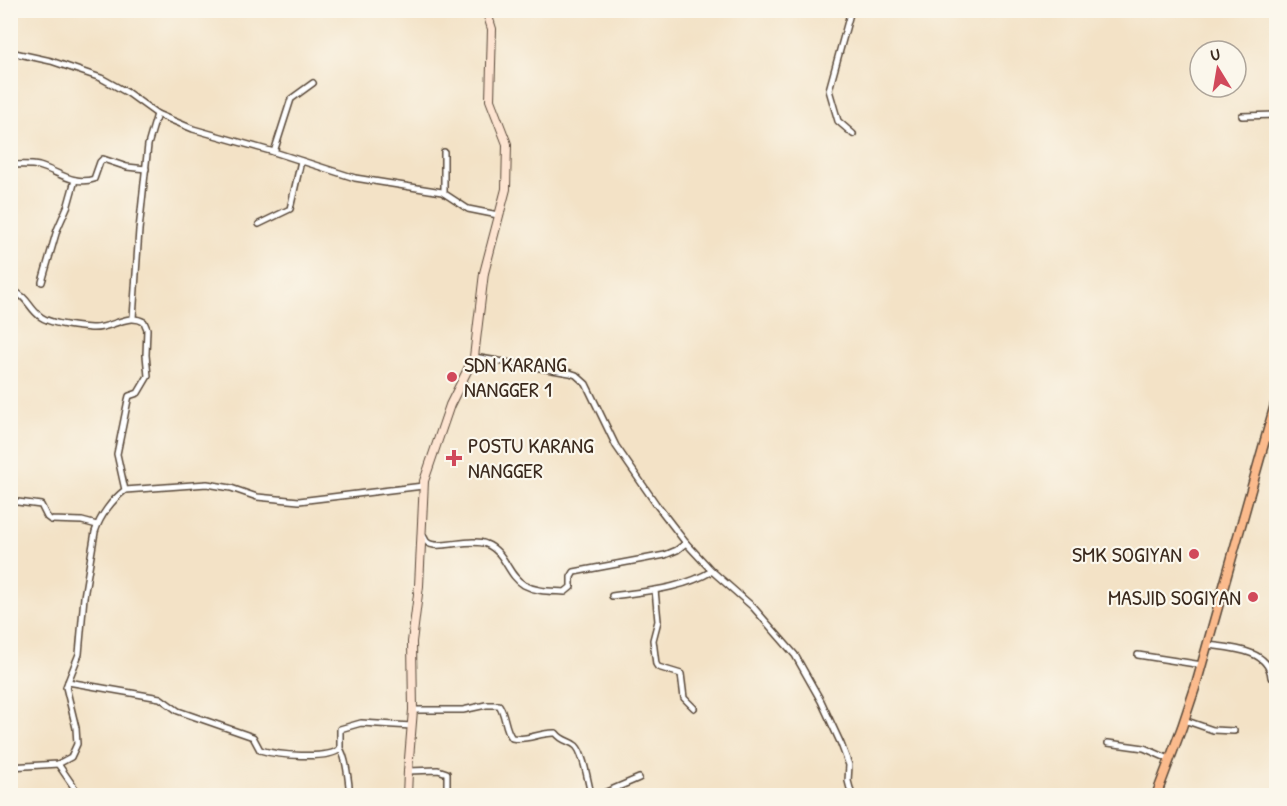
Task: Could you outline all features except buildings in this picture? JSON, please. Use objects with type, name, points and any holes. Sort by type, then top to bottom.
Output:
[{"type":"main road","points":[[1156,795],[1202,665],[1276,401]]},
{"type":"street","points":[[407,795],[413,710],[412,642],[422,534],[423,486],[450,405],[474,357],[484,273],[506,189],[508,154],[506,140],[490,100],[492,29],[486,10]]},
{"type":"street","points":[[851,10],[829,90],[838,121],[853,134]]},
{"type":"street","points":[[10,52],[51,61],[101,78],[128,93],[157,114],[193,129],[355,178],[444,193],[468,209],[498,215]]},
{"type":"street","points":[[274,152],[291,99],[313,83]]},
{"type":"street","points":[[133,318],[146,169],[157,114]]},
{"type":"street","points":[[1242,116],[1276,115]]},
{"type":"street","points":[[444,152],[444,193]]},
{"type":"street","points":[[10,165],[40,166],[75,180],[88,181],[94,179],[103,159],[128,167],[146,169]]},
{"type":"street","points":[[259,224],[291,209],[301,161]]},
{"type":"street","points":[[42,282],[75,180]]},
{"type":"street","points":[[10,289],[24,296],[38,315],[47,320],[99,328],[133,318],[142,320],[147,326],[148,376],[138,393],[129,396],[117,454],[125,490]]},
{"type":"street","points":[[474,357],[562,371],[581,379],[616,446],[686,543],[712,572],[753,607],[795,656],[842,744],[849,765],[848,781],[852,795]]},
{"type":"street","points":[[10,767],[58,765],[71,757],[77,744],[76,728],[67,695],[68,682],[79,654],[88,569],[97,525],[112,501],[125,490],[207,484],[231,488],[257,497],[299,501],[423,486]]},
{"type":"street","points":[[10,501],[40,505],[51,520],[82,521],[97,525]]},
{"type":"street","points":[[422,534],[426,542],[434,545],[474,541],[488,544],[498,551],[513,574],[524,585],[536,590],[565,592],[571,587],[570,577],[574,572],[665,555],[686,543]]},
{"type":"street","points":[[612,596],[684,584],[699,580],[712,572]]},
{"type":"street","points":[[655,590],[658,621],[653,640],[656,664],[658,667],[681,674],[684,698],[694,708]]},
{"type":"street","points":[[1208,645],[1233,647],[1258,656],[1269,666],[1271,677]]},
{"type":"street","points":[[1138,655],[1202,665]]},
{"type":"street","points":[[68,682],[160,698],[178,711],[253,737],[258,748],[272,754],[328,754],[340,749]]},
{"type":"street","points":[[413,710],[463,710],[498,705],[512,738],[522,740],[551,732],[562,741],[576,746],[591,794],[595,795],[639,778]]},
{"type":"street","points":[[1184,720],[1213,730],[1234,731]]},
{"type":"street","points":[[350,795],[344,756],[340,749],[339,730],[361,723],[412,726]]},
{"type":"street","points":[[1108,743],[1144,748],[1169,759]]},
{"type":"street","points":[[58,765],[75,793],[145,793]]},
{"type":"street","points":[[408,771],[438,770],[447,773],[447,795]]},
{"type":"place","name":"SDN KARANG NANGGER 1","points":[[452,377]]},
{"type":"place","name":"POSTU KARANG NANGGER","points":[[454,458]]},
{"type":"place","name":"SMK SOGIYAN","points":[[1194,554]]},
{"type":"place","name":"MASJID SOGIYAN","points":[[1253,597]]}]
